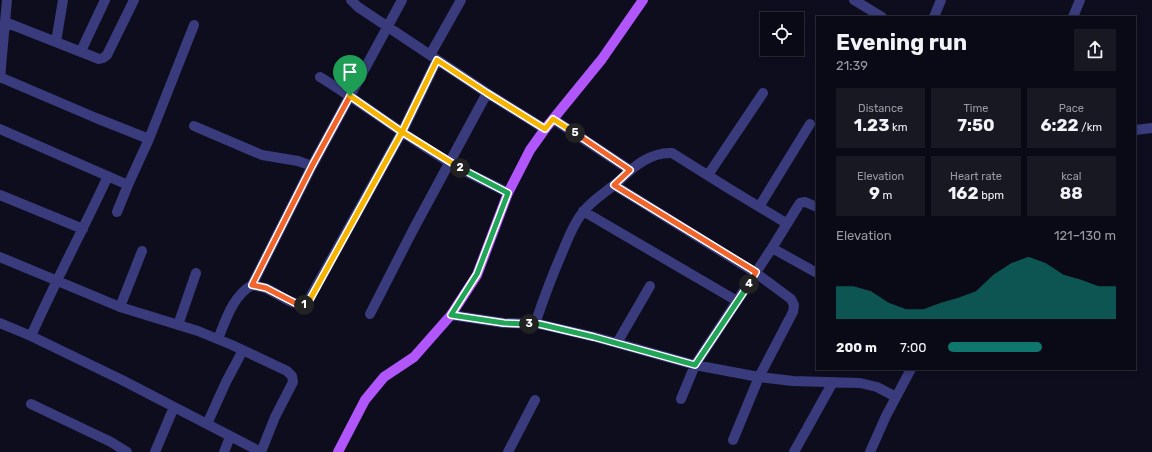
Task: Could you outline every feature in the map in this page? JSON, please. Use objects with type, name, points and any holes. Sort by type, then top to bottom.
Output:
[{"type":"main road","points":[[338,452],[365,400],[384,377],[414,357],[451,315],[477,274],[508,193],[530,150],[553,119],[602,60],[643,0]]},
{"type":"street","points":[[7,0],[0,78],[149,139]]},
{"type":"street","points":[[56,42],[63,0]]},
{"type":"street","points":[[81,51],[105,0]]},
{"type":"street","points":[[5,22],[99,59],[107,55],[134,0]]},
{"type":"street","points":[[351,0],[358,7],[387,27],[487,93],[545,129]]},
{"type":"street","points":[[218,339],[234,303],[243,290],[252,285],[312,166],[402,0]]},
{"type":"street","points":[[252,285],[266,288],[295,303],[302,305],[308,303],[402,132],[461,0]]},
{"type":"street","points":[[854,0],[880,16]]},
{"type":"street","points":[[934,16],[941,0]]},
{"type":"street","points":[[1073,16],[1080,0]]},
{"type":"street","points":[[117,212],[149,139],[194,24]]},
{"type":"street","points":[[320,78],[449,161],[508,193]]},
{"type":"street","points":[[370,314],[449,161],[487,93]]},
{"type":"street","points":[[708,176],[763,93]]},
{"type":"street","points":[[553,119],[630,170]]},
{"type":"street","points":[[759,207],[810,124]]},
{"type":"street","points":[[194,126],[262,155],[298,161],[312,166]]},
{"type":"street","points":[[1136,130],[1152,128]]},
{"type":"street","points":[[0,129],[128,185]]},
{"type":"street","points":[[535,324],[545,293],[567,241],[583,211],[598,196],[614,185],[630,170],[651,156],[663,152],[672,153],[786,223]]},
{"type":"street","points":[[31,336],[56,280],[83,229],[108,176]]},
{"type":"street","points":[[614,185],[756,272],[792,299],[794,305],[793,312],[760,377],[733,440]]},
{"type":"street","points":[[0,195],[83,229]]},
{"type":"street","points":[[681,399],[695,365],[800,203],[805,202],[816,207]]},
{"type":"street","points":[[583,211],[737,301]]},
{"type":"street","points":[[772,248],[816,272]]},
{"type":"street","points":[[120,307],[142,251]]},
{"type":"street","points":[[0,257],[120,307],[198,331],[218,339],[287,371],[292,376],[293,382],[275,417],[261,452],[31,336],[0,323]]},
{"type":"street","points":[[178,325],[196,273]]},
{"type":"street","points":[[617,343],[650,286]]},
{"type":"street","points":[[451,315],[504,323],[535,324],[594,337],[695,365],[760,377],[793,381],[860,383],[877,387],[896,396]]},
{"type":"street","points":[[207,424],[226,382],[243,350]]},
{"type":"street","points":[[870,452],[896,396],[910,370]]},
{"type":"street","points":[[794,452],[833,382]]},
{"type":"street","points":[[508,452],[535,400]]},
{"type":"street","points":[[31,404],[111,442],[127,452]]},
{"type":"street","points":[[156,452],[174,407]]},
{"type":"street","points":[[224,452],[230,437]]},
{"type":"route","points":[[350,96],[312,166],[252,285],[266,288],[295,303],[302,305],[308,303],[402,132],[458,167],[508,193],[477,274],[451,315],[504,323],[539,324],[594,337],[695,365],[756,272],[614,185],[630,170],[607,154],[553,119],[545,129],[437,60],[402,132],[350,96]]}]
